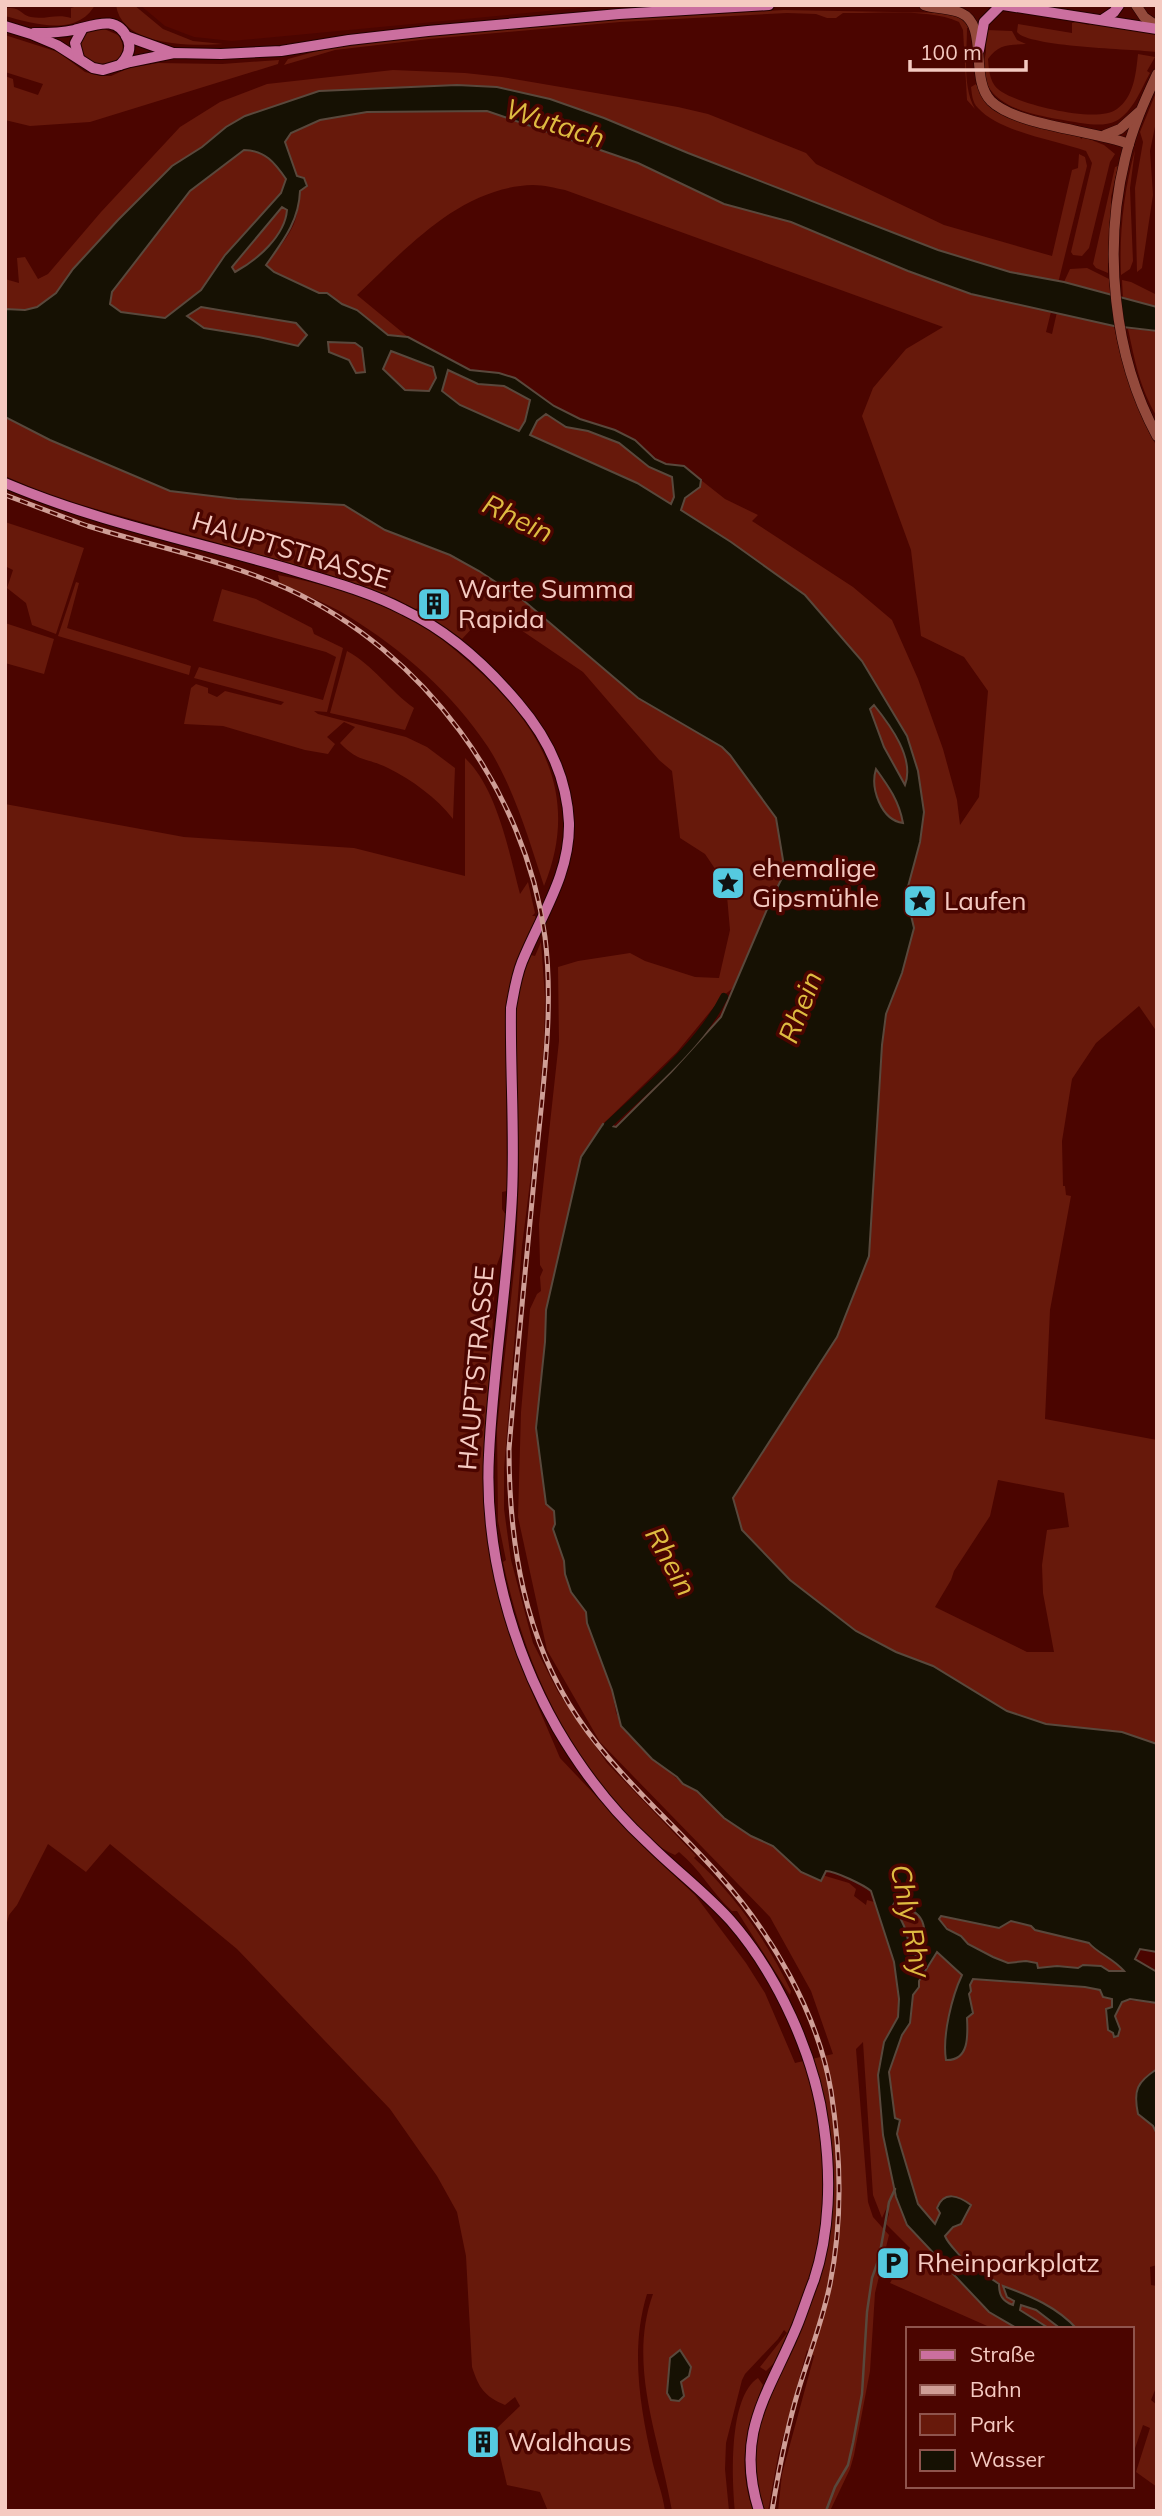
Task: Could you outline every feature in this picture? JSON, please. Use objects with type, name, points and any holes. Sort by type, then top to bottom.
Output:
[{"type":"main road","points":[[5,26],[31,34],[99,70],[109,70],[120,65],[174,54],[281,51],[428,31],[619,14],[769,5]]},
{"type":"main road","points":[[924,5],[960,12],[966,16],[974,28],[979,50]]},
{"type":"main road","points":[[1129,144],[1105,135],[1039,121],[999,107],[984,92],[978,72],[984,22],[1002,5],[1157,27]]},
{"type":"main road","points":[[1102,20],[1119,5]]},
{"type":"main road","points":[[1136,5],[1144,17],[1157,27]]},
{"type":"main road","points":[[31,34],[83,28],[99,22],[110,24],[126,36],[174,54]]},
{"type":"main road","points":[[79,58],[75,43],[83,28]]},
{"type":"main road","points":[[120,65],[129,53],[126,36]]},
{"type":"main road","points":[[1157,74],[1129,144],[1116,204],[1114,262],[1117,302],[1128,359],[1140,399],[1157,436]]},
{"type":"main road","points":[[1105,135],[1120,129],[1141,111]]},
{"type":"main road","name":"HAUPTSTRASSE","points":[[5,483],[75,510],[348,587],[405,610],[457,645],[509,693],[545,739],[559,770],[567,803],[568,851],[560,880],[521,964],[511,1008],[513,1192],[488,1459],[494,1542],[502,1588],[516,1637],[536,1687],[557,1728],[579,1763],[620,1814],[713,1903],[744,1938],[771,1976],[797,2031],[814,2080],[824,2126],[828,2185],[825,2233],[815,2275],[796,2327],[765,2392],[752,2430],[749,2461],[752,2489],[759,2511]]},
{"type":"shaded area","points":[[140,5],[601,6],[232,41],[194,37],[165,26]]},
{"type":"green space","points":[[95,5],[87,15],[66,25],[54,26],[5,16],[5,8],[10,8],[31,17],[71,18],[71,8]]},
{"type":"green space","points":[[116,5],[134,5],[163,29],[193,41],[223,44],[177,44],[144,36],[121,19]]},
{"type":"green space","points":[[784,10],[950,13],[961,16],[969,27],[967,80],[975,109],[967,100],[963,30],[959,22],[918,13],[843,13],[836,18],[827,18],[816,14],[787,13],[620,22],[335,50],[284,65],[288,59],[332,47],[429,35],[620,19]]},
{"type":"green space","points":[[1091,22],[1157,34],[1157,52],[1060,44],[1025,37],[1017,32],[1018,24],[1072,33],[1072,23],[1089,25]]},
{"type":"green space","points":[[102,28],[118,35],[123,47],[116,61],[98,65],[82,56],[79,40],[85,32]]},
{"type":"green space","points":[[987,30],[1012,31],[1017,40],[1026,44],[1000,48],[988,59],[995,86],[1002,92],[1026,102],[1078,114],[1107,113],[1117,109],[1131,91],[1138,54],[1155,57],[1140,93],[1122,117],[1105,124],[1068,121],[1017,109],[995,95],[983,73]]},
{"type":"green space","points":[[5,35],[58,52],[85,72],[101,76],[111,76],[129,68],[158,63],[222,64],[279,60],[278,64],[90,122],[30,126],[5,120],[5,76],[13,79],[14,87],[38,95],[43,84],[5,72]]},
{"type":"green space","points":[[393,70],[465,73],[678,107],[708,114],[806,153],[816,164],[944,225],[1052,256],[1072,170],[1078,168],[1079,154],[1085,157],[1087,166],[1046,332],[1052,334],[1057,312],[1114,326],[1131,388],[1157,447],[1157,1032],[1139,1006],[1096,1043],[1072,1079],[1062,1141],[1063,1186],[1066,1195],[1071,1196],[1050,1310],[1045,1419],[1157,1440],[1157,1834],[682,1563],[855,959],[768,662],[5,348],[5,279],[19,283],[17,258],[25,257],[38,279],[48,274],[180,127],[220,102],[267,84]],"holes":[[[286,179],[303,187],[293,227],[266,265],[274,272],[319,293],[327,293],[342,304],[357,310],[388,335],[408,337],[357,295],[415,240],[458,208],[507,188],[533,185],[565,190],[943,327],[906,349],[873,388],[862,416],[911,550],[921,636],[964,657],[988,691],[979,797],[960,825],[957,800],[943,749],[918,679],[892,620],[853,587],[752,521],[758,515],[725,499],[701,480],[700,487],[649,467],[619,443],[588,431],[566,427],[547,414],[527,415],[530,400],[504,386],[478,384],[448,370],[444,381],[433,369],[414,359],[392,351],[388,357],[348,340],[305,332],[296,323],[201,307],[180,307],[201,290],[225,255],[281,193]],[[998,1480],[1064,1493],[1069,1527],[1047,1530],[1042,1565],[1043,1593],[1054,1652],[1027,1652],[935,1607],[954,1571],[990,1516]]]},
{"type":"green space","points":[[976,84],[988,103],[1080,136],[1081,139],[1084,137],[1104,145],[1115,154],[1110,162],[1089,248],[1082,256],[1073,255],[1071,252],[1092,163],[1086,151],[1013,129],[987,116],[973,101],[971,87]]},
{"type":"green space","points":[[1157,90],[1157,117],[1150,151],[1153,195],[1142,268],[1137,272],[1135,188],[1143,142],[1140,132]]},
{"type":"green space","points":[[1135,150],[1130,188],[1133,261],[1130,269],[1121,275],[1123,212]]},
{"type":"green space","points":[[1118,166],[1111,197],[1111,262],[1108,263],[1108,273],[1093,264],[1115,167]]},
{"type":"green space","points":[[282,207],[287,210],[285,220],[275,238],[261,254],[235,272],[231,267]]},
{"type":"green space","points":[[1087,268],[1109,279],[1111,294],[1064,282],[1070,269]]},
{"type":"green space","points":[[1122,280],[1157,295],[1157,307],[1123,299]]},
{"type":"green space","points":[[1128,329],[1157,331],[1157,417],[1142,384]]},
{"type":"green space","points":[[5,417],[50,440],[170,491],[237,499],[344,505],[385,530],[450,555],[523,600],[638,698],[722,747],[776,818],[786,872],[733,988],[723,996],[677,1052],[603,1124],[546,1310],[536,1428],[546,1504],[554,1511],[553,1529],[564,1561],[565,1574],[586,1612],[587,1623],[612,1690],[616,1713],[628,1735],[683,1784],[697,1791],[724,1818],[751,1836],[773,1846],[801,1872],[849,1883],[856,1889],[854,1896],[866,1905],[867,1900],[874,1902],[871,1891],[915,1911],[925,1926],[973,1979],[1085,1987],[1100,1990],[1103,1997],[1157,2003],[1157,2265],[1150,2267],[1151,2285],[1157,2286],[1157,2385],[1151,2400],[1157,2405],[1157,2487],[1136,2472],[1150,2428],[1143,2425],[1134,2451],[1134,2327],[989,2327],[890,2283],[910,2248],[886,2224],[889,2214],[887,2207],[882,2218],[873,2195],[863,2042],[856,2049],[868,2202],[873,2217],[889,2235],[875,2293],[870,2371],[854,2455],[830,2511],[778,2511],[782,2474],[814,2356],[807,2350],[778,2456],[768,2511],[764,2511],[758,2488],[755,2465],[761,2423],[776,2382],[797,2341],[788,2334],[776,2361],[766,2371],[760,2367],[787,2333],[784,2330],[742,2380],[726,2443],[725,2469],[729,2511],[672,2511],[644,2376],[643,2348],[653,2294],[647,2294],[639,2336],[639,2379],[648,2443],[665,2511],[548,2511],[540,2492],[507,2485],[494,2431],[520,2406],[515,2397],[505,2405],[492,2398],[483,2391],[477,2381],[472,2367],[466,2256],[457,2212],[437,2176],[390,2109],[237,1949],[110,1844],[86,1872],[48,1844],[17,1905],[9,1915],[5,1930],[5,804],[184,837],[354,848],[465,876],[465,758],[486,786],[494,803],[520,894],[528,882],[535,913],[532,916],[537,920],[506,1036],[507,1191],[502,1192],[502,1209],[508,1218],[496,1267],[486,1439],[504,1616],[525,1676],[560,1758],[652,1855],[695,1895],[765,1993],[795,2063],[833,2054],[811,1991],[770,1917],[600,1742],[547,1650],[518,1517],[521,1412],[530,1309],[541,1291],[540,1277],[543,1270],[540,1265],[539,1224],[559,1041],[558,967],[630,953],[645,961],[695,977],[719,978],[730,930],[726,885],[705,854],[680,838],[672,771],[659,760],[583,672],[490,609],[462,639],[433,619],[426,606],[415,609],[396,599],[321,572],[53,497],[5,476]]},
{"type":"green space","points":[[5,522],[84,548],[56,634],[32,625],[26,603],[7,588],[13,570],[5,566]]},
{"type":"green space","points":[[278,575],[349,593],[412,619],[469,662],[516,710],[534,735],[547,762],[555,790],[558,820],[555,852],[544,886],[506,780],[488,747],[459,709],[425,674],[388,643],[340,611],[280,584]]},
{"type":"green space","points":[[76,582],[79,583],[67,628],[191,666],[189,675],[58,636]]},
{"type":"green space","points":[[222,589],[256,599],[312,628],[314,634],[343,648],[327,712],[314,711],[406,737],[427,747],[455,768],[453,819],[415,784],[388,768],[358,757],[340,743],[355,727],[344,722],[327,737],[335,744],[328,754],[223,726],[184,724],[191,688],[196,684],[208,688],[208,693],[217,697],[225,691],[281,705],[284,702],[194,678],[199,667],[323,700],[336,657],[213,621]]},
{"type":"green space","points":[[5,623],[54,639],[44,674],[5,663]]},
{"type":"green space","points":[[347,651],[365,663],[414,708],[405,730],[330,713]]},
{"type":"green space","points":[[541,942],[545,997],[544,1043],[522,1246],[504,1469],[504,1509],[511,1560],[533,1643],[558,1692],[607,1763],[696,1856],[694,1858],[736,1903],[771,1954],[791,1991],[790,1995],[737,1911],[732,1911],[725,1904],[679,1852],[675,1855],[668,1852],[646,1834],[584,1761],[548,1699],[534,1667],[503,1562],[506,1560],[498,1521],[497,1429],[516,1252],[519,1172],[515,1018],[526,966],[531,955],[535,956]]},
{"type":"green space","points":[[941,1916],[999,1927],[1011,1921],[1031,1926],[1035,1930],[1089,1943],[1114,1959],[1125,1971],[1109,1971],[1101,1966],[1083,1965],[1078,1968],[1038,1968],[1037,1963],[1001,1961],[961,1939],[944,1925],[939,1919]]},
{"type":"green space","points":[[758,2378],[763,2385],[748,2432],[745,2462],[745,2477],[753,2511],[735,2511],[733,2460],[737,2420],[748,2388]]},
{"type":"water","points":[[457,85],[497,87],[550,99],[604,118],[938,250],[1010,272],[1064,282],[1157,307],[1157,331],[1114,326],[971,294],[791,222],[724,204],[638,163],[487,111],[367,112],[320,120],[291,133],[285,142],[297,176],[304,178],[307,186],[300,191],[297,212],[289,230],[266,265],[274,272],[319,293],[327,293],[342,304],[357,310],[388,335],[408,337],[470,370],[499,373],[515,378],[554,406],[635,440],[655,459],[666,464],[684,466],[701,480],[700,487],[685,498],[681,510],[805,595],[862,661],[907,736],[918,771],[924,812],[920,842],[906,894],[914,928],[902,973],[886,1014],[882,1045],[869,1256],[837,1337],[733,1498],[742,1530],[790,1580],[856,1631],[896,1652],[933,1666],[1007,1711],[1046,1724],[1122,1732],[1157,1744],[1157,1952],[1140,1949],[1135,1959],[1157,1972],[1157,2003],[1130,1999],[1122,2002],[1115,2016],[1120,2029],[1118,2036],[1114,2037],[1108,2030],[1106,2009],[1112,2007],[1112,1999],[1103,1997],[1100,1990],[973,1979],[969,1994],[973,2013],[967,2018],[963,2052],[954,2059],[946,2060],[945,2040],[949,2016],[962,1975],[937,1952],[913,1995],[910,2023],[902,2035],[889,2072],[895,2118],[900,2120],[897,2134],[918,2204],[935,2224],[940,2213],[937,2208],[944,2199],[957,2197],[971,2205],[961,2224],[953,2227],[945,2236],[966,2266],[980,2271],[999,2284],[1006,2302],[1013,2305],[1014,2301],[1007,2297],[1003,2286],[1043,2303],[1075,2327],[1058,2327],[1036,2310],[1021,2305],[1020,2310],[1047,2327],[1015,2327],[989,2312],[907,2225],[896,2197],[883,2135],[878,2075],[884,2042],[898,2017],[899,1999],[894,1962],[871,1891],[830,1872],[826,1871],[821,1881],[801,1872],[773,1846],[751,1836],[724,1818],[697,1791],[683,1784],[652,1759],[621,1726],[612,1690],[587,1623],[586,1612],[571,1592],[565,1574],[564,1561],[553,1529],[554,1511],[546,1504],[536,1428],[546,1310],[581,1157],[603,1124],[616,1127],[721,1017],[785,872],[776,818],[722,747],[638,698],[523,600],[450,555],[385,530],[344,505],[237,499],[170,491],[50,440],[5,417],[5,309],[25,310],[37,307],[56,293],[73,269],[172,166],[245,116],[319,91]],"holes":[[[244,150],[258,152],[269,158],[286,179],[281,193],[225,255],[201,290],[165,318],[121,312],[110,304],[112,292],[190,191]],[[282,207],[287,210],[281,229],[268,246],[235,272],[232,267]],[[201,307],[296,323],[307,335],[298,346],[204,328],[187,316]],[[328,342],[355,343],[362,348],[365,372],[356,373],[349,360],[329,352]],[[391,351],[433,367],[436,378],[429,391],[405,390],[383,369]],[[448,370],[478,384],[504,386],[530,400],[525,421],[519,431],[460,405],[442,391]],[[546,414],[566,427],[588,431],[619,443],[649,467],[672,477],[674,497],[671,504],[637,483],[530,435],[537,421]],[[874,705],[904,753],[907,764],[905,785],[884,747],[870,709]],[[876,769],[896,801],[903,823],[895,821],[883,810],[876,794]],[[895,1902],[912,1910],[921,1919],[925,1949],[918,1957],[910,1947],[904,1926],[893,1905]],[[941,1916],[999,1928],[1011,1921],[1031,1926],[1035,1930],[1089,1943],[1124,1971],[1109,1971],[1101,1966],[1038,1968],[1037,1963],[1026,1961],[1008,1963],[968,1944],[961,1936],[947,1929],[939,1919]]]},
{"type":"water","points":[[1157,2069],[1157,2134],[1153,2126],[1138,2114],[1136,2099],[1138,2087]]},
{"type":"water","points":[[680,2350],[691,2367],[689,2376],[681,2382],[684,2396],[679,2401],[671,2400],[667,2393],[670,2358]]},
{"type":"waterway","points":[[608,1125],[687,1049],[714,1015],[724,997]]},
{"type":"waterway","points":[[826,2511],[835,2487],[848,2465],[853,2443],[862,2394],[872,2278],[879,2258],[889,2202],[895,2189]]},
{"type":"railway","points":[[5,495],[88,526],[264,579],[337,616],[383,649],[424,688],[460,731],[491,778],[516,829],[534,882],[545,937],[548,992],[544,1076],[509,1449],[512,1519],[523,1589],[544,1655],[578,1718],[610,1760],[719,1875],[774,1948],[804,2004],[825,2062],[831,2091],[839,2188],[834,2260],[823,2314],[788,2429],[772,2511]]},
{"type":"place","name":"Warte Summa Rapida","points":[[434,604]]},
{"type":"place","name":"ehemalige Gipsmühle","points":[[728,883]]},
{"type":"place","name":"Laufen","points":[[920,901]]},
{"type":"place","name":"Rheinparkplatz","points":[[893,2263]]},
{"type":"place","name":"Waldhaus","points":[[483,2442]]},
{"type":"water label","name":"Wutach","points":[[555,123]]},
{"type":"water label","name":"Rhein","points":[[518,518]]},
{"type":"water label","name":"Rhein","points":[[800,1007]]},
{"type":"water label","name":"Rhein","points":[[671,1561]]},
{"type":"water label","name":"Chly Rhy","points":[[911,1921]]}]
